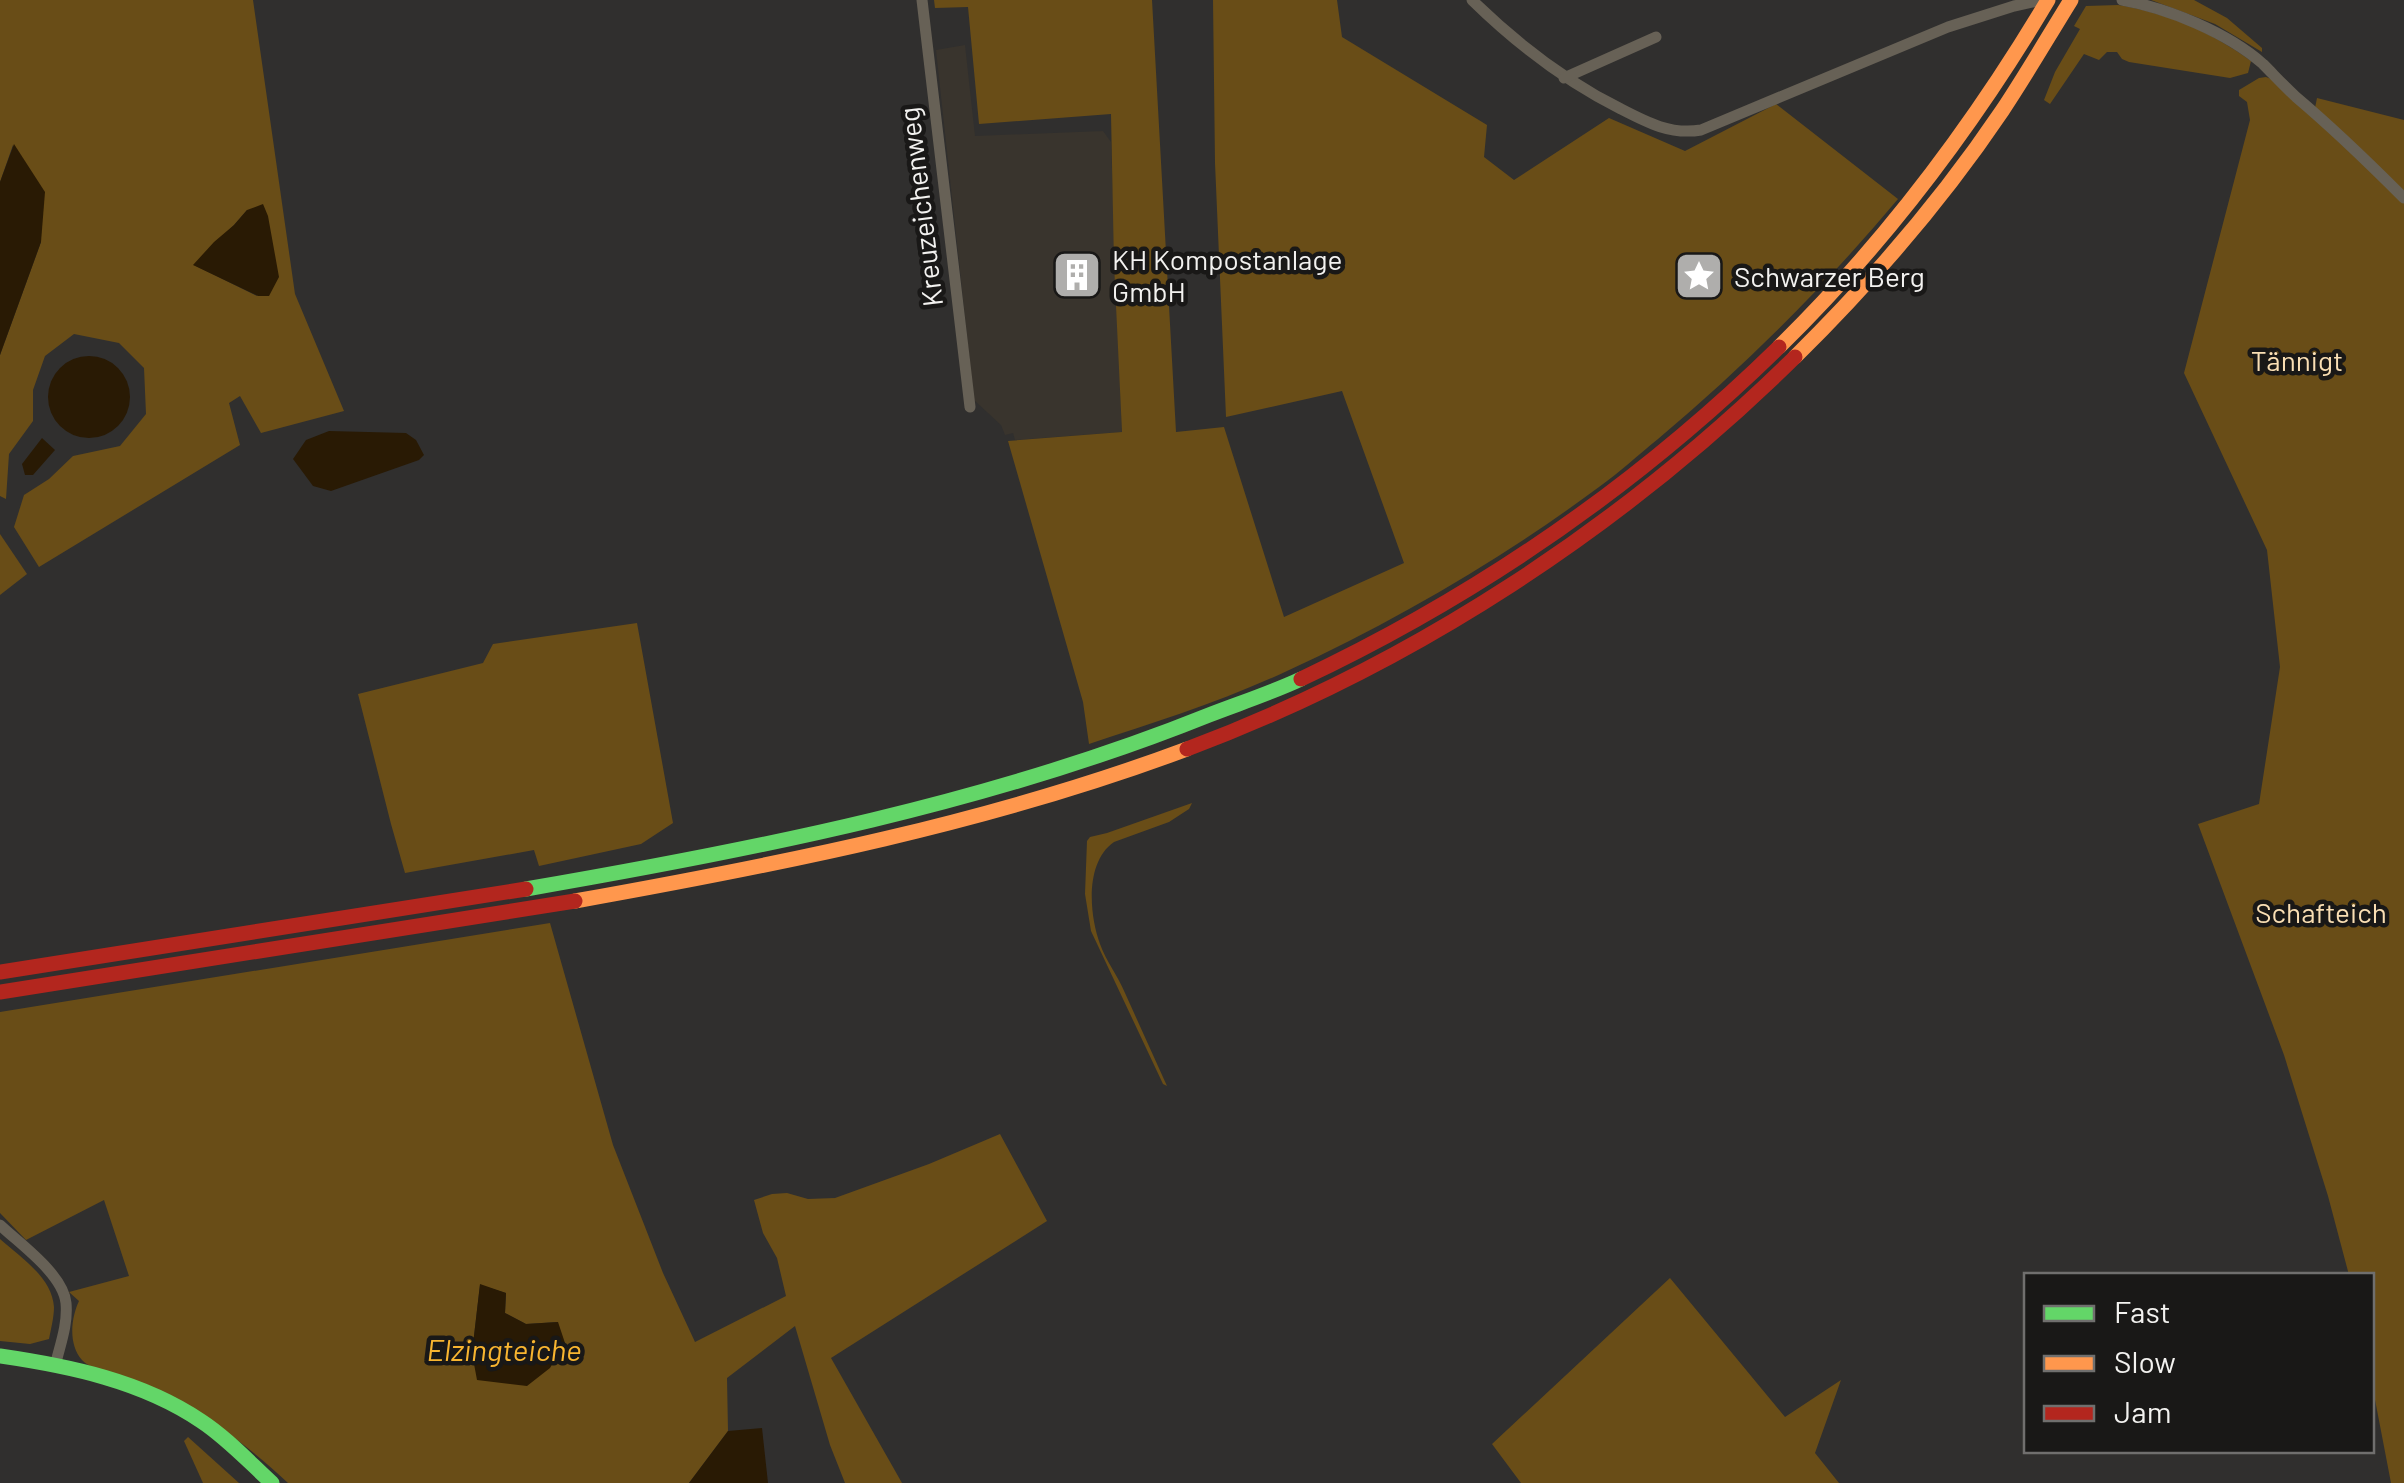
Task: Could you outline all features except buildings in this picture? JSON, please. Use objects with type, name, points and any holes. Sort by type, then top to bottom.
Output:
[{"type":"main road","points":[[0,972],[505,892],[800,839],[902,815],[1074,766],[1158,738],[1300,680],[1396,632],[1552,536],[1674,444],[1731,393],[1836,289],[1931,176],[2006,69],[2045,0]]},
{"type":"main road","points":[[0,992],[525,908],[817,854],[951,822],[1076,786],[1156,759],[1308,698],[1480,606],[1560,554],[1640,496],[1744,408],[1816,338],[1897,250],[1990,127],[2071,0]]},
{"type":"main road","points":[[0,1356],[121,1383],[151,1396],[200,1421],[272,1483]]},
{"type":"street","name":"Kreuzeichenweg","points":[[922,0],[970,407]]},
{"type":"street","points":[[1472,0],[1517,41],[1590,94],[1656,126],[1692,131],[1948,27],[2045,0]]},
{"type":"street","points":[[2122,0],[2192,22],[2242,48],[2342,136],[2404,198]]},
{"type":"street","points":[[1564,78],[1656,37]]},
{"type":"street","points":[[0,1225],[44,1266],[64,1295],[63,1336],[55,1366]]},
{"type":"shaded area","points":[[965,45],[975,136],[1103,131],[1111,142],[1122,432],[1015,440],[1013,433],[1005,435],[1001,425],[974,400],[936,50]]},
{"type":"green space","points":[[0,0],[253,0],[295,294],[344,411],[261,433],[240,396],[229,403],[240,445],[39,567],[14,527],[24,495],[49,479],[73,456],[120,446],[146,414],[144,368],[119,343],[74,334],[45,356],[33,390],[33,421],[9,454],[6,499],[0,496],[0,355],[41,242],[13,145],[0,182]],"holes":[[[247,210],[257,296],[194,265]]]},
{"type":"green space","points":[[934,0],[1152,0],[1176,432],[1224,427],[1284,617],[1404,563],[1342,391],[1226,417],[1215,163],[1213,0],[1337,0],[1342,37],[1487,125],[1484,157],[1514,180],[1609,118],[1685,151],[1776,104],[1898,199],[1813,294],[1722,383],[1614,475],[1525,539],[1369,631],[1287,671],[1089,744],[1083,702],[1008,441],[1122,432],[1111,114],[979,124],[968,7],[935,8]]},
{"type":"green space","points":[[2151,0],[2194,0],[2227,18],[2262,52],[2215,24]]},
{"type":"green space","points":[[2118,5],[2171,18],[2204,32],[2251,61],[2248,73],[2230,78],[2129,62],[2117,52],[2107,52],[2099,60],[2084,54],[2050,104],[2044,100],[2080,29],[2074,26],[2086,6]]},
{"type":"green space","name":"Tännigt","points":[[2259,78],[2274,80],[2314,113],[2317,98],[2404,120],[2404,1483],[2391,1483],[2374,1394],[2374,1273],[2348,1273],[2284,1055],[2198,824],[2259,804],[2280,667],[2267,550],[2184,373],[2250,120],[2247,102],[2239,96],[2239,90]]},
{"type":"green space","points":[[0,534],[27,574],[0,595]]},
{"type":"green space","points":[[637,623],[673,823],[641,844],[539,866],[534,850],[405,873],[358,694],[483,663],[493,644]]},
{"type":"green space","points":[[1192,803],[1169,822],[1114,842],[1098,862],[1092,889],[1093,918],[1100,944],[1167,1086],[1091,931],[1085,894],[1087,841]]},
{"type":"green space","points":[[550,923],[613,1145],[663,1273],[695,1342],[786,1296],[777,1258],[763,1233],[754,1200],[787,1193],[808,1199],[835,1198],[1000,1134],[1047,1221],[831,1358],[902,1483],[845,1483],[795,1326],[727,1378],[728,1431],[689,1483],[288,1483],[195,1411],[161,1391],[96,1369],[78,1354],[72,1331],[79,1301],[69,1292],[129,1276],[104,1200],[26,1240],[0,1213],[0,1012]],"holes":[[[480,1285],[506,1293],[505,1313],[526,1324],[558,1322],[472,1353]]]},
{"type":"green space","points":[[0,1239],[34,1268],[48,1286],[54,1307],[49,1339],[30,1344],[0,1341]]},
{"type":"green space","points":[[1670,1278],[1785,1417],[1841,1380],[1815,1453],[1839,1483],[1521,1483],[1492,1444]]},
{"type":"green space","points":[[188,1437],[239,1483],[203,1483],[184,1441]]},
{"type":"water","points":[[14,144],[45,192],[41,242],[0,355],[0,182]]},
{"type":"water","points":[[263,204],[279,277],[269,296],[258,296],[193,265],[247,210]]},
{"type":"water","points":[[89,356],[118,368],[130,397],[118,426],[89,438],[60,426],[48,397],[60,368]]},
{"type":"water","points":[[329,431],[406,433],[416,440],[424,455],[331,491],[313,486],[293,459],[306,440]]},
{"type":"water","points":[[42,438],[55,450],[33,475],[25,475],[22,464]]},
{"type":"water","name":"Elzingteiche","points":[[480,1284],[506,1293],[505,1313],[526,1324],[558,1322],[565,1343],[550,1368],[527,1386],[477,1380],[472,1353]]},
{"type":"water","points":[[762,1428],[768,1483],[689,1483],[728,1431]]},
{"type":"traffic: fast","points":[[526,889],[786,840],[958,798],[1126,746],[1301,679]]},
{"type":"traffic: fast","points":[[0,1356],[78,1370],[154,1395],[211,1428],[272,1483]]},
{"type":"traffic: slow","points":[[1779,347],[1855,267],[1925,182],[1989,93],[2048,0]]},
{"type":"traffic: slow","points":[[1795,357],[1878,270],[1955,176],[2002,111],[2071,0]]},
{"type":"traffic: slow","points":[[575,901],[730,872],[961,820],[1187,749]]},
{"type":"traffic: jam","points":[[1301,679],[1431,611],[1554,533],[1670,445],[1779,347]]},
{"type":"traffic: jam","points":[[1187,749],[1353,676],[1511,585],[1659,478],[1795,357]]},
{"type":"traffic: jam","points":[[0,972],[526,889]]},
{"type":"traffic: jam","points":[[0,992],[575,901]]},
{"type":"place","name":"KH Kompostanlage GmbH","points":[[1077,275]]},
{"type":"place","name":"Schwarzer Berg","points":[[1699,276]]},
{"type":"park label","name":"Schafteich","points":[[2321,912]]}]
